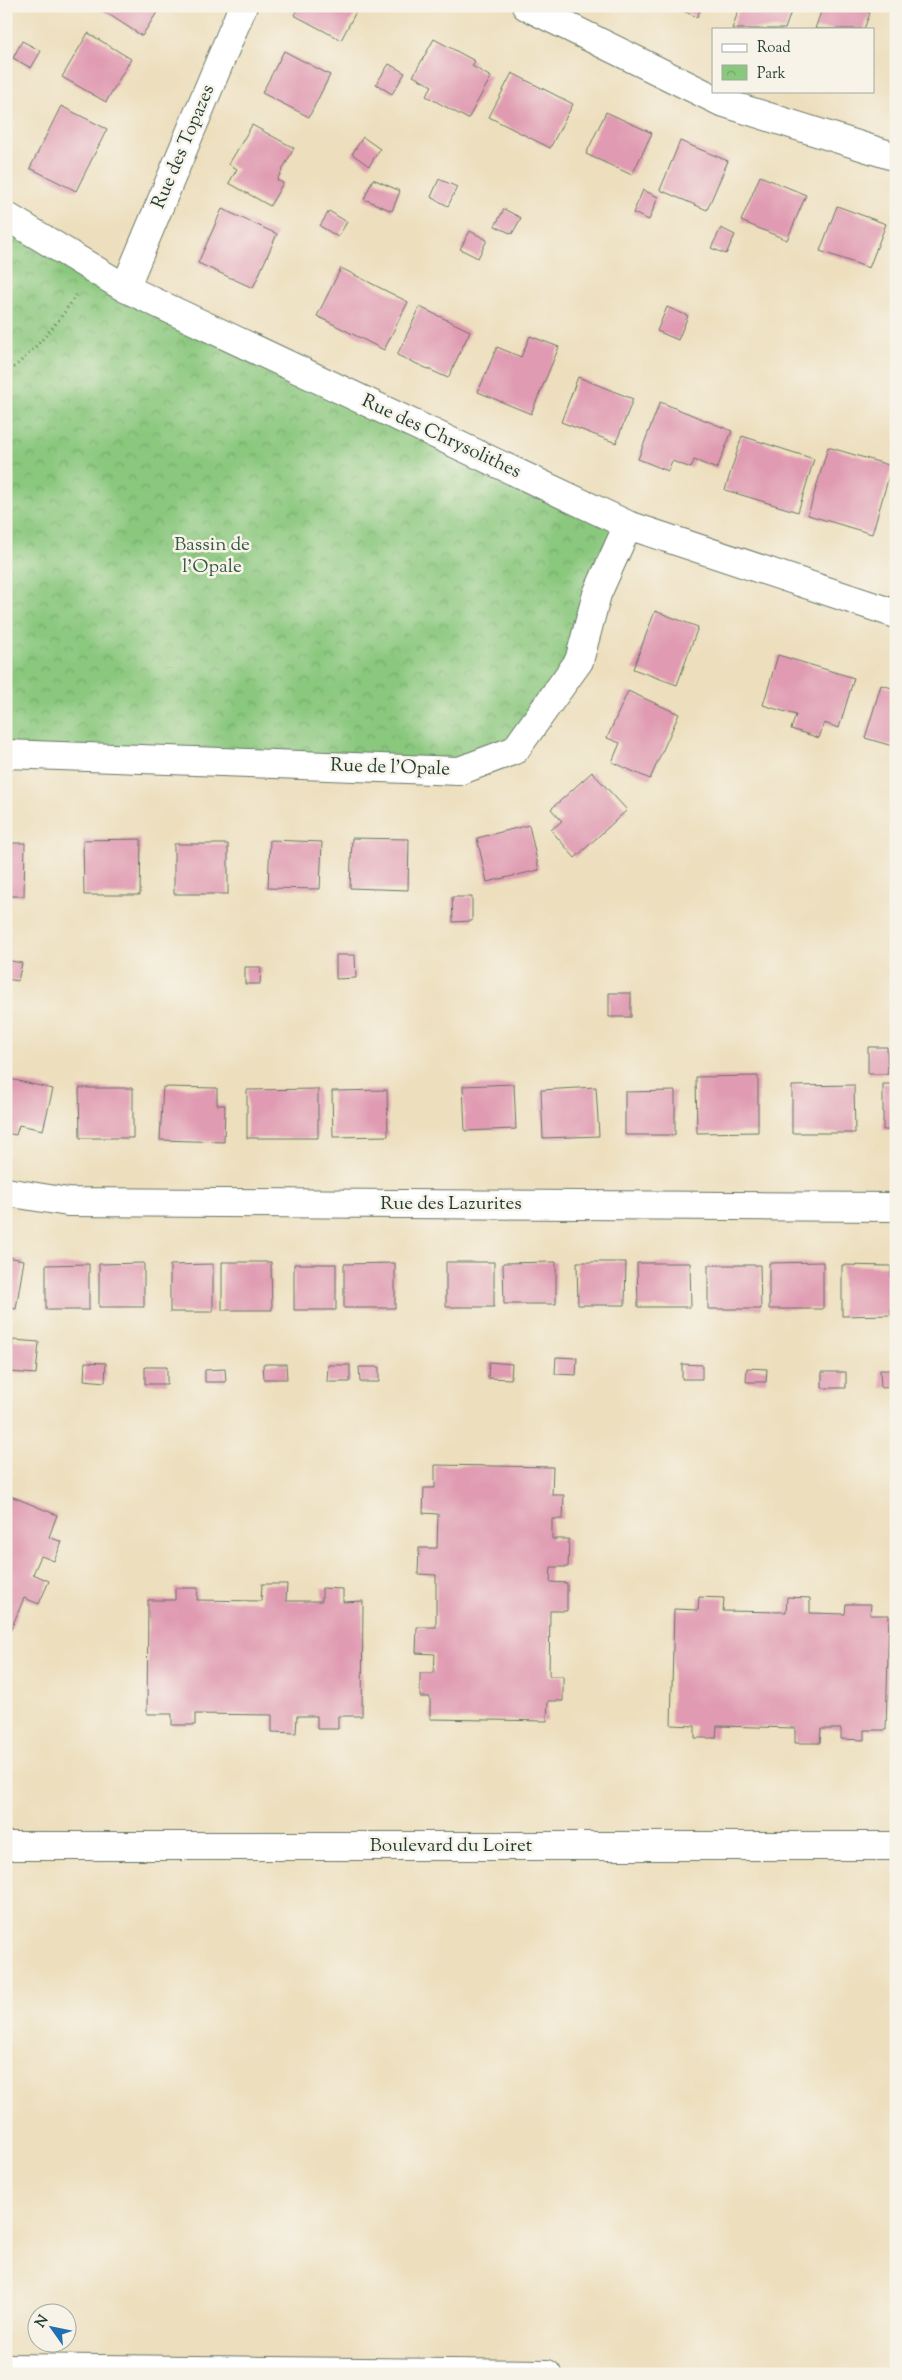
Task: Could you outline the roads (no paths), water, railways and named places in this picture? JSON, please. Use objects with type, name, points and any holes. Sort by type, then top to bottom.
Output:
[{"type":"street","name":"Rue des Topazes","points":[[125,288],[244,6]]},
{"type":"street","points":[[526,6],[721,102],[896,157]]},
{"type":"street","name":"Rue des Chrysolithes","points":[[6,216],[125,288],[628,525],[896,614]]},
{"type":"street","name":"Rue de l'Opale","points":[[6,754],[459,771],[515,750],[579,661],[597,594],[628,525]]},
{"type":"street","name":"Rue des Lazurites","points":[[6,1192],[68,1202],[896,1207]]},
{"type":"street","name":"Boulevard du Loiret","points":[[6,1846],[896,1846]]},
{"type":"street","points":[[6,2368],[546,2374]]},
{"type":"park label","name":"Bassin de l'Opale","points":[[212,556]]}]
